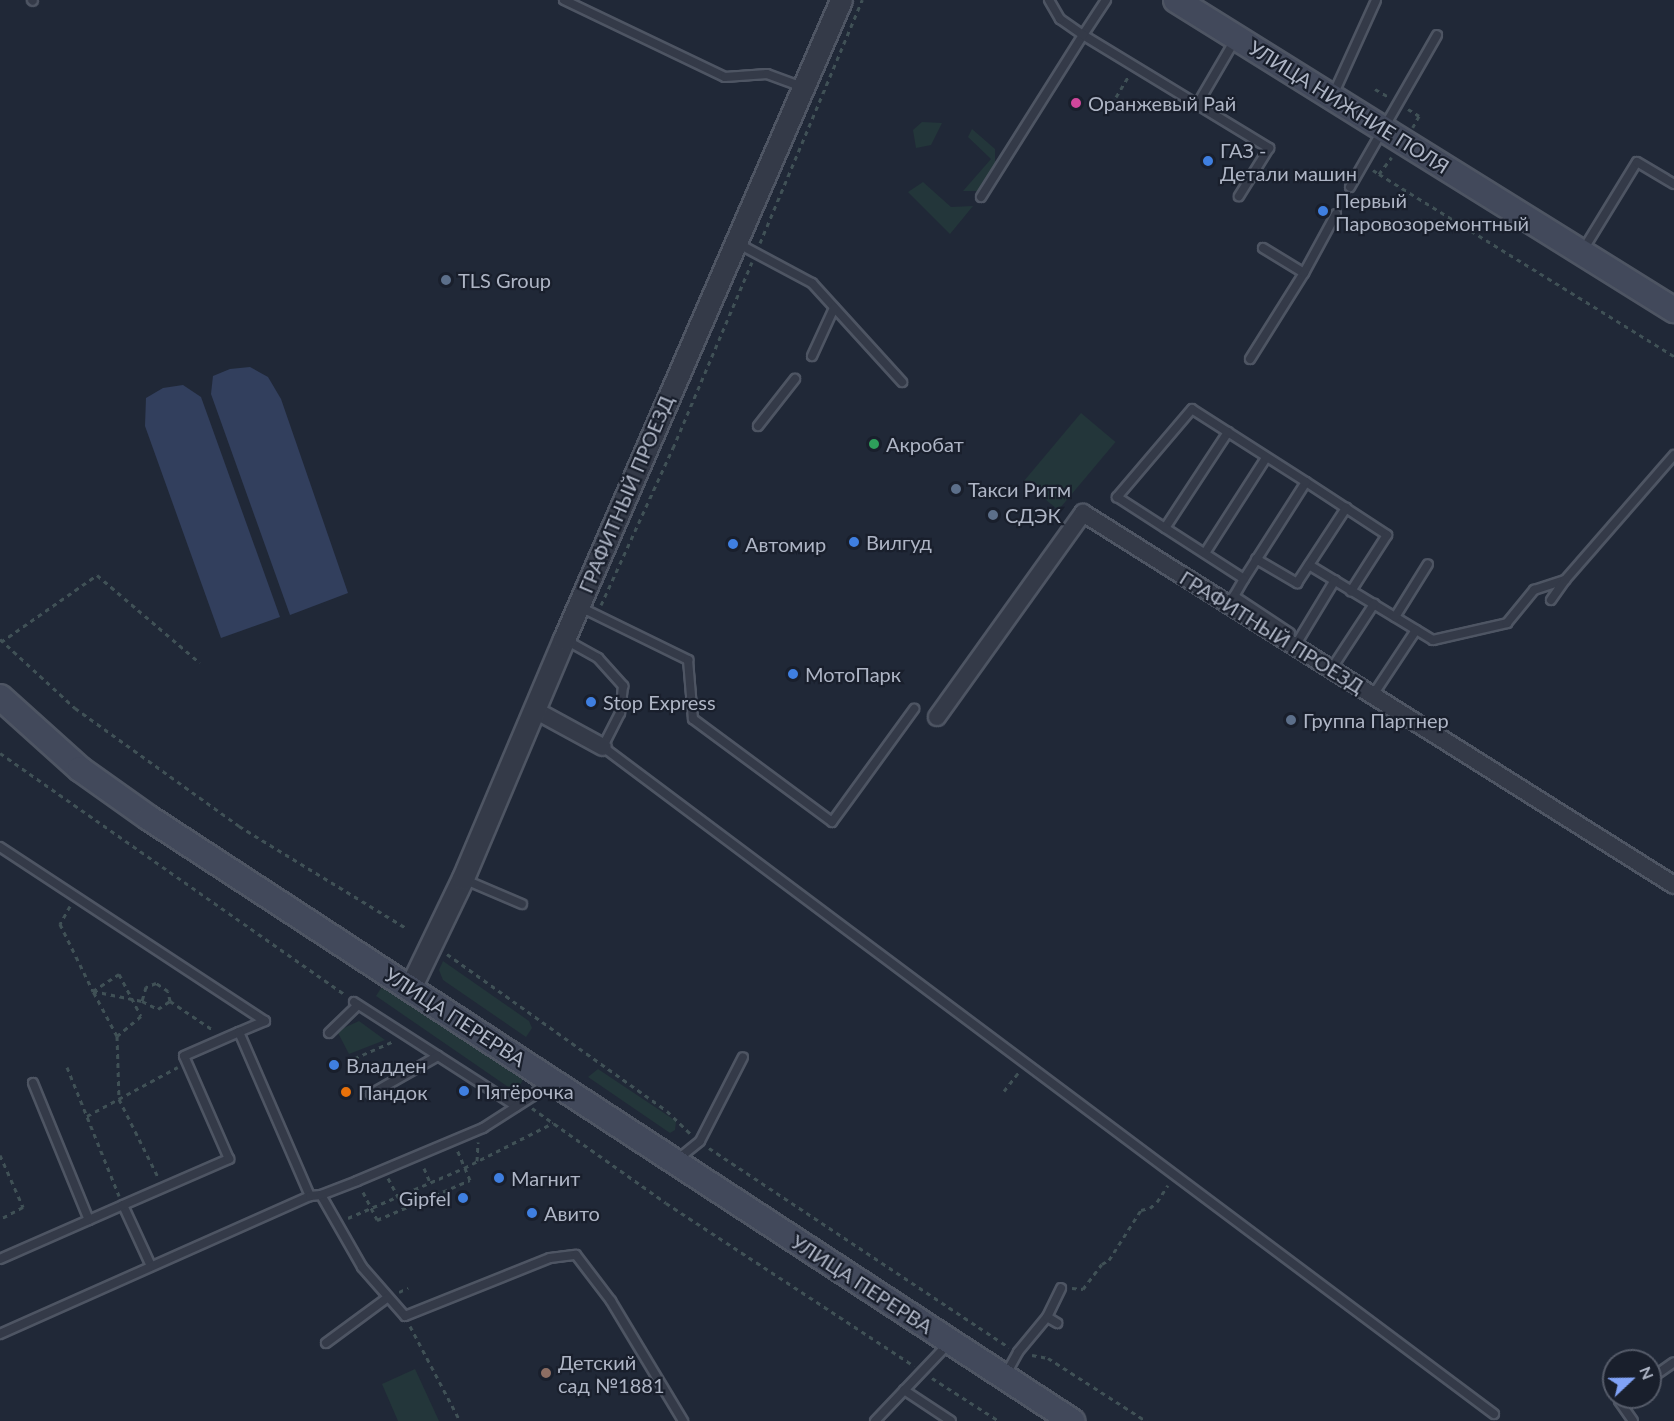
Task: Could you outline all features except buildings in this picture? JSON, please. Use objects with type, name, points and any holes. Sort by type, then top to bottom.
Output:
[{"type":"main road","name":"УЛИЦА НИЖНИЕ ПОЛЯ","points":[[1176,0],[1674,310]]},
{"type":"main road","name":"УЛИЦА ПЕРЕРВА","points":[[0,697],[80,769],[149,818],[1072,1421]]},
{"type":"street","name":"ГРАФИТНЫЙ ПРОЕЗД","points":[[410,988],[463,878],[564,639],[587,610],[735,242],[841,0]]},
{"type":"street","name":"ГРАФИТНЫЙ ПРОЕЗД","points":[[937,717],[1083,513],[1292,640],[1373,695],[1674,885]]},
{"type":"street","points":[[535,710],[603,747]]},
{"type":"lane","points":[[564,0],[725,77],[767,74],[802,87]]},
{"type":"lane","points":[[1048,0],[1060,19],[1269,148],[1239,196]]},
{"type":"lane","points":[[981,197],[1106,0]]},
{"type":"lane","points":[[1332,96],[1377,0]]},
{"type":"lane","points":[[1350,187],[1437,35]]},
{"type":"lane","points":[[1197,105],[1237,37]]},
{"type":"lane","points":[[1582,252],[1637,162],[1674,184]]},
{"type":"lane","points":[[1250,359],[1304,273],[1336,214]]},
{"type":"lane","points":[[735,242],[812,283],[902,382]]},
{"type":"lane","points":[[1263,248],[1304,273]]},
{"type":"lane","points":[[812,356],[834,308]]},
{"type":"lane","points":[[758,426],[795,379]]},
{"type":"lane","points":[[1244,579],[1117,497],[1192,409],[1387,535],[1351,591]]},
{"type":"lane","points":[[1165,528],[1228,432]]},
{"type":"lane","points":[[1551,600],[1564,580],[1674,455]]},
{"type":"lane","points":[[1205,554],[1266,458]]},
{"type":"lane","points":[[1306,482],[1234,597],[1292,640],[1335,580]]},
{"type":"lane","points":[[1256,559],[1298,583],[1346,508]]},
{"type":"lane","points":[[1395,617],[1428,564]]},
{"type":"lane","points":[[1309,565],[1433,640],[1507,623],[1534,590],[1564,580]]},
{"type":"lane","points":[[1332,668],[1374,604]]},
{"type":"lane","points":[[587,610],[688,660],[693,719],[832,822],[914,709]]},
{"type":"lane","points":[[1373,695],[1416,630]]},
{"type":"lane","points":[[564,639],[598,658],[623,686],[620,713],[603,747],[1494,1414]]},
{"type":"lane","points":[[0,1259],[229,1159],[184,1056],[265,1022],[1,850]]},
{"type":"lane","points":[[463,878],[522,904]]},
{"type":"lane","points":[[329,1033],[356,1003],[516,1106]]},
{"type":"lane","points":[[239,1032],[310,1196]]},
{"type":"lane","points":[[371,1094],[438,1056]]},
{"type":"lane","points":[[675,1161],[700,1141],[743,1057]]},
{"type":"lane","points":[[0,1334],[310,1196],[321,1195],[357,1181],[478,1130],[533,1096],[548,1078]]},
{"type":"lane","points":[[33,1083],[89,1220]]},
{"type":"lane","points":[[321,1195],[362,1267],[405,1316],[550,1258],[576,1256],[611,1301],[683,1421]]},
{"type":"lane","points":[[123,1205],[151,1266]]},
{"type":"lane","points":[[1005,1377],[1018,1353],[1047,1317],[1061,1288]]},
{"type":"lane","points":[[326,1343],[387,1298]]},
{"type":"lane","points":[[1047,1317],[1057,1323]]},
{"type":"lane","points":[[874,1421],[950,1342]]},
{"type":"lane","points":[[904,1390],[951,1421]]},
{"type":"path","points":[[587,610],[673,448],[862,0]]},
{"type":"path","points":[[1116,97],[1135,66]]},
{"type":"path","points":[[1379,174],[1674,357]]},
{"type":"path","points":[[200,663],[97,575],[1,641],[75,708],[239,826],[406,928]]},
{"type":"path","points":[[0,753],[356,1003]]},
{"type":"path","points":[[75,897],[60,924],[117,1036],[119,1099],[163,1188]]},
{"type":"path","points":[[450,947],[447,954],[667,1111],[700,1141],[1018,1353],[1048,1358],[1146,1421]]},
{"type":"path","points":[[93,991],[119,974],[141,1016],[117,1036]]},
{"type":"path","points":[[142,1001],[146,987],[156,983],[168,991],[170,1001],[225,1038]]},
{"type":"path","points":[[93,991],[142,1001],[158,1009],[170,1001]]},
{"type":"path","points":[[346,1062],[406,1036]]},
{"type":"path","points":[[87,1116],[187,1063]]},
{"type":"path","points":[[67,1067],[123,1205]]},
{"type":"path","points":[[516,1106],[532,1108],[685,1215],[999,1421]]},
{"type":"path","points":[[336,1222],[464,1168],[553,1123]]},
{"type":"path","points":[[477,1161],[478,1130]]},
{"type":"path","points":[[357,1181],[378,1220],[470,1180],[453,1141]]},
{"type":"path","points":[[0,1155],[23,1207],[0,1219]]},
{"type":"path","points":[[424,1168],[430,1182]]},
{"type":"path","points":[[383,1169],[404,1208]]},
{"type":"path","points":[[1061,1288],[1083,1289],[1116,1248],[1141,1210],[1150,1208],[1157,1202],[1174,1174]]},
{"type":"path","points":[[399,1292],[408,1288]]},
{"type":"path","points":[[405,1316],[460,1421]]},
{"type":"green space","points":[[922,122],[942,123],[931,145],[916,148],[913,130]]},
{"type":"green space","points":[[972,129],[995,149],[995,167],[977,191],[963,191],[991,159],[968,137]]},
{"type":"green space","points":[[923,182],[951,207],[973,206],[950,234],[908,192]]},
{"type":"green space","points":[[1081,413],[1115,442],[1058,510],[1024,481]]},
{"type":"green space","points":[[443,961],[529,1021],[532,1028],[526,1037],[443,980],[439,970]]},
{"type":"green space","points":[[383,985],[525,1076],[519,1087],[511,1089],[376,996]]},
{"type":"green space","points":[[359,1021],[385,1040],[349,1054],[337,1031]]},
{"type":"green space","points":[[598,1069],[676,1121],[675,1130],[670,1133],[588,1077]]},
{"type":"green space","points":[[415,1369],[439,1421],[398,1421],[382,1384]]},
{"type":"water","points":[[250,367],[268,377],[281,399],[348,593],[290,615],[211,394],[213,376],[230,369]]},
{"type":"water","points":[[183,385],[201,397],[280,617],[221,638],[145,426],[146,398],[163,388]]},
{"type":"place","name":"Оранжевый Рай","points":[[1076,103]]},
{"type":"place","name":"ГАЗ - Детали машин","points":[[1208,161]]},
{"type":"place","name":"Первый Паровозоремонтный","points":[[1323,211]]},
{"type":"place","name":"TLS Group","points":[[446,280]]},
{"type":"place","name":"Акробат","points":[[874,444]]},
{"type":"place","name":"Такси Ритм","points":[[956,489]]},
{"type":"place","name":"СДЭК","points":[[993,515]]},
{"type":"place","name":"Вилгуд","points":[[854,542]]},
{"type":"place","name":"Автомир","points":[[733,544]]},
{"type":"place","name":"МотоПарк","points":[[793,674]]},
{"type":"place","name":"Stop Express","points":[[591,702]]},
{"type":"place","name":"Группа Партнер","points":[[1291,720]]},
{"type":"place","name":"Владден","points":[[334,1065]]},
{"type":"place","name":"Пятёрочка","points":[[464,1091]]},
{"type":"place","name":"Пандок","points":[[346,1092]]},
{"type":"place","name":"Магнит","points":[[499,1178]]},
{"type":"place","name":"Gipfel","points":[[463,1198]]},
{"type":"place","name":"Авито","points":[[532,1213]]},
{"type":"place","name":"Детский сад №1881","points":[[546,1373]]}]
